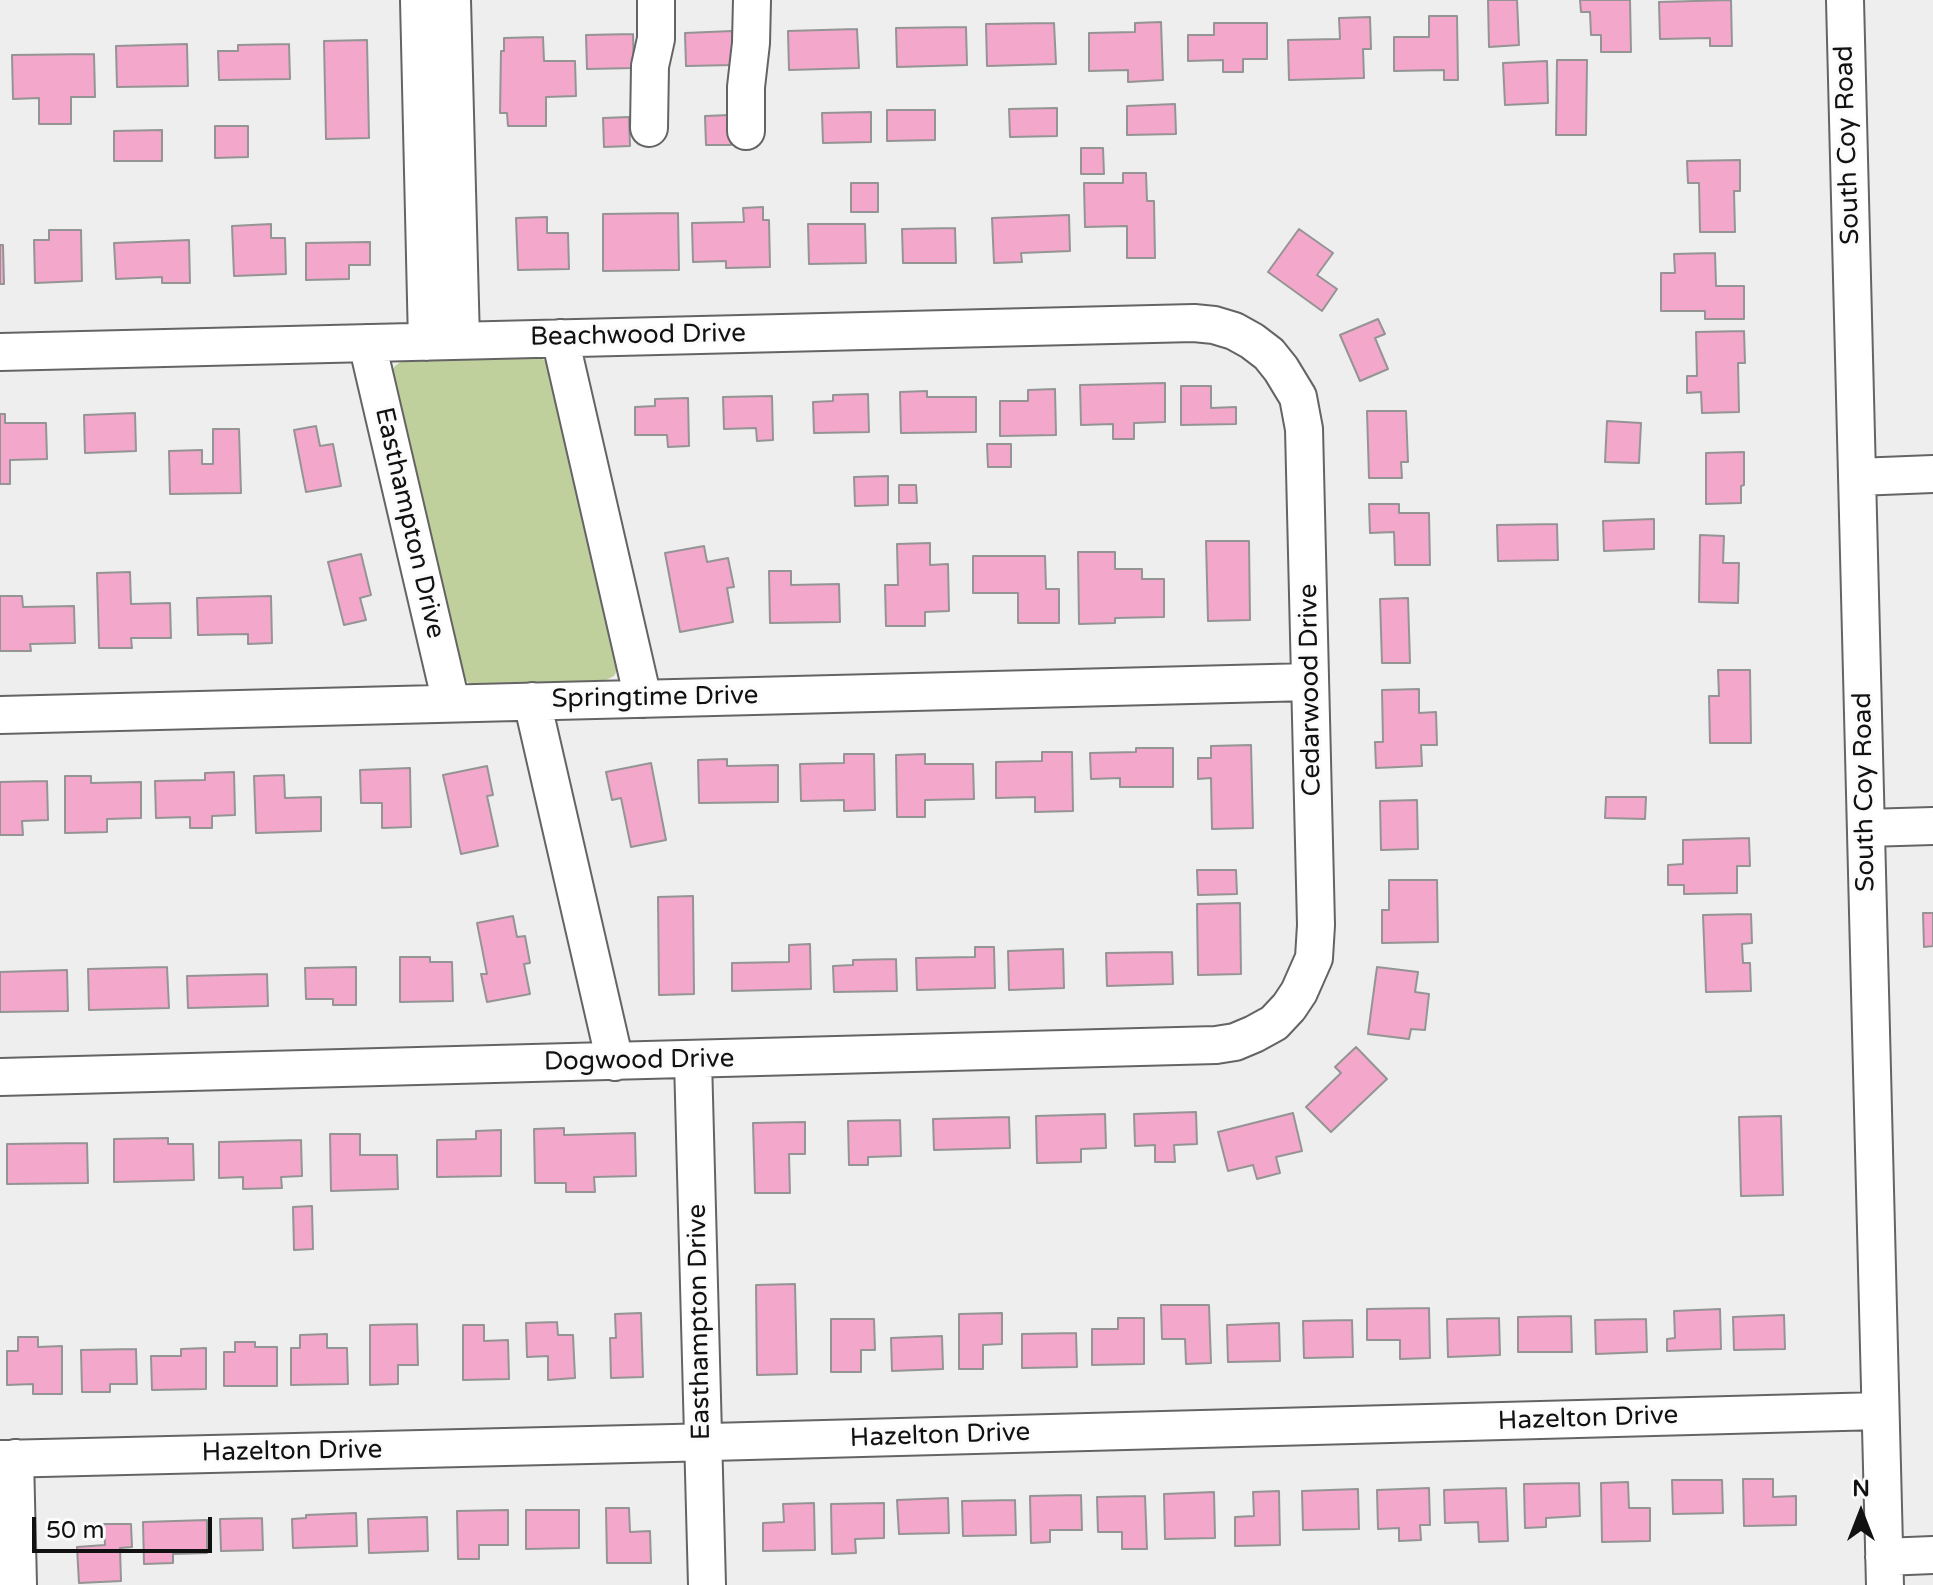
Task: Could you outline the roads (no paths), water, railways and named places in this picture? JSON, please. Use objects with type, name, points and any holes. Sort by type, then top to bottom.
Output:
[{"type":"street","points":[[419,0],[444,341]]},
{"type":"street","points":[[444,341],[452,0]]},
{"type":"street","points":[[649,128],[656,0]]},
{"type":"street","points":[[746,131],[752,0]]},
{"type":"street","name":"South Coy Road","points":[[1845,0],[1884,1571]]},
{"type":"street","name":"Beachwood Drive","points":[[0,352],[1194,323],[1234,331],[1269,354]]},
{"type":"street","points":[[560,338],[643,699]]},
{"type":"street","name":"Easthampton Drive","points":[[367,343],[451,703]]},
{"type":"street","name":"Cedarwood Drive","points":[[1269,354],[1298,397],[1304,429],[1316,940],[1314,958],[1299,992],[1274,1023]]},
{"type":"street","points":[[1857,477],[1933,474]]},
{"type":"street","name":"Springtime Drive","points":[[0,715],[1310,682]]},
{"type":"street","points":[[532,701],[615,1062]]},
{"type":"street","points":[[1866,828],[1933,826]]},
{"type":"street","name":"Dogwood Drive","points":[[0,1077],[1197,1047],[1235,1042],[1274,1023]]},
{"type":"street","name":"Easthampton Drive","points":[[693,1060],[707,1585]]},
{"type":"street","name":"Hazelton Drive","points":[[8,1458],[703,1443],[1880,1411]]},
{"type":"street","points":[[8,1458],[18,1585]]},
{"type":"street","points":[[1884,1571],[1933,1555]]}]
